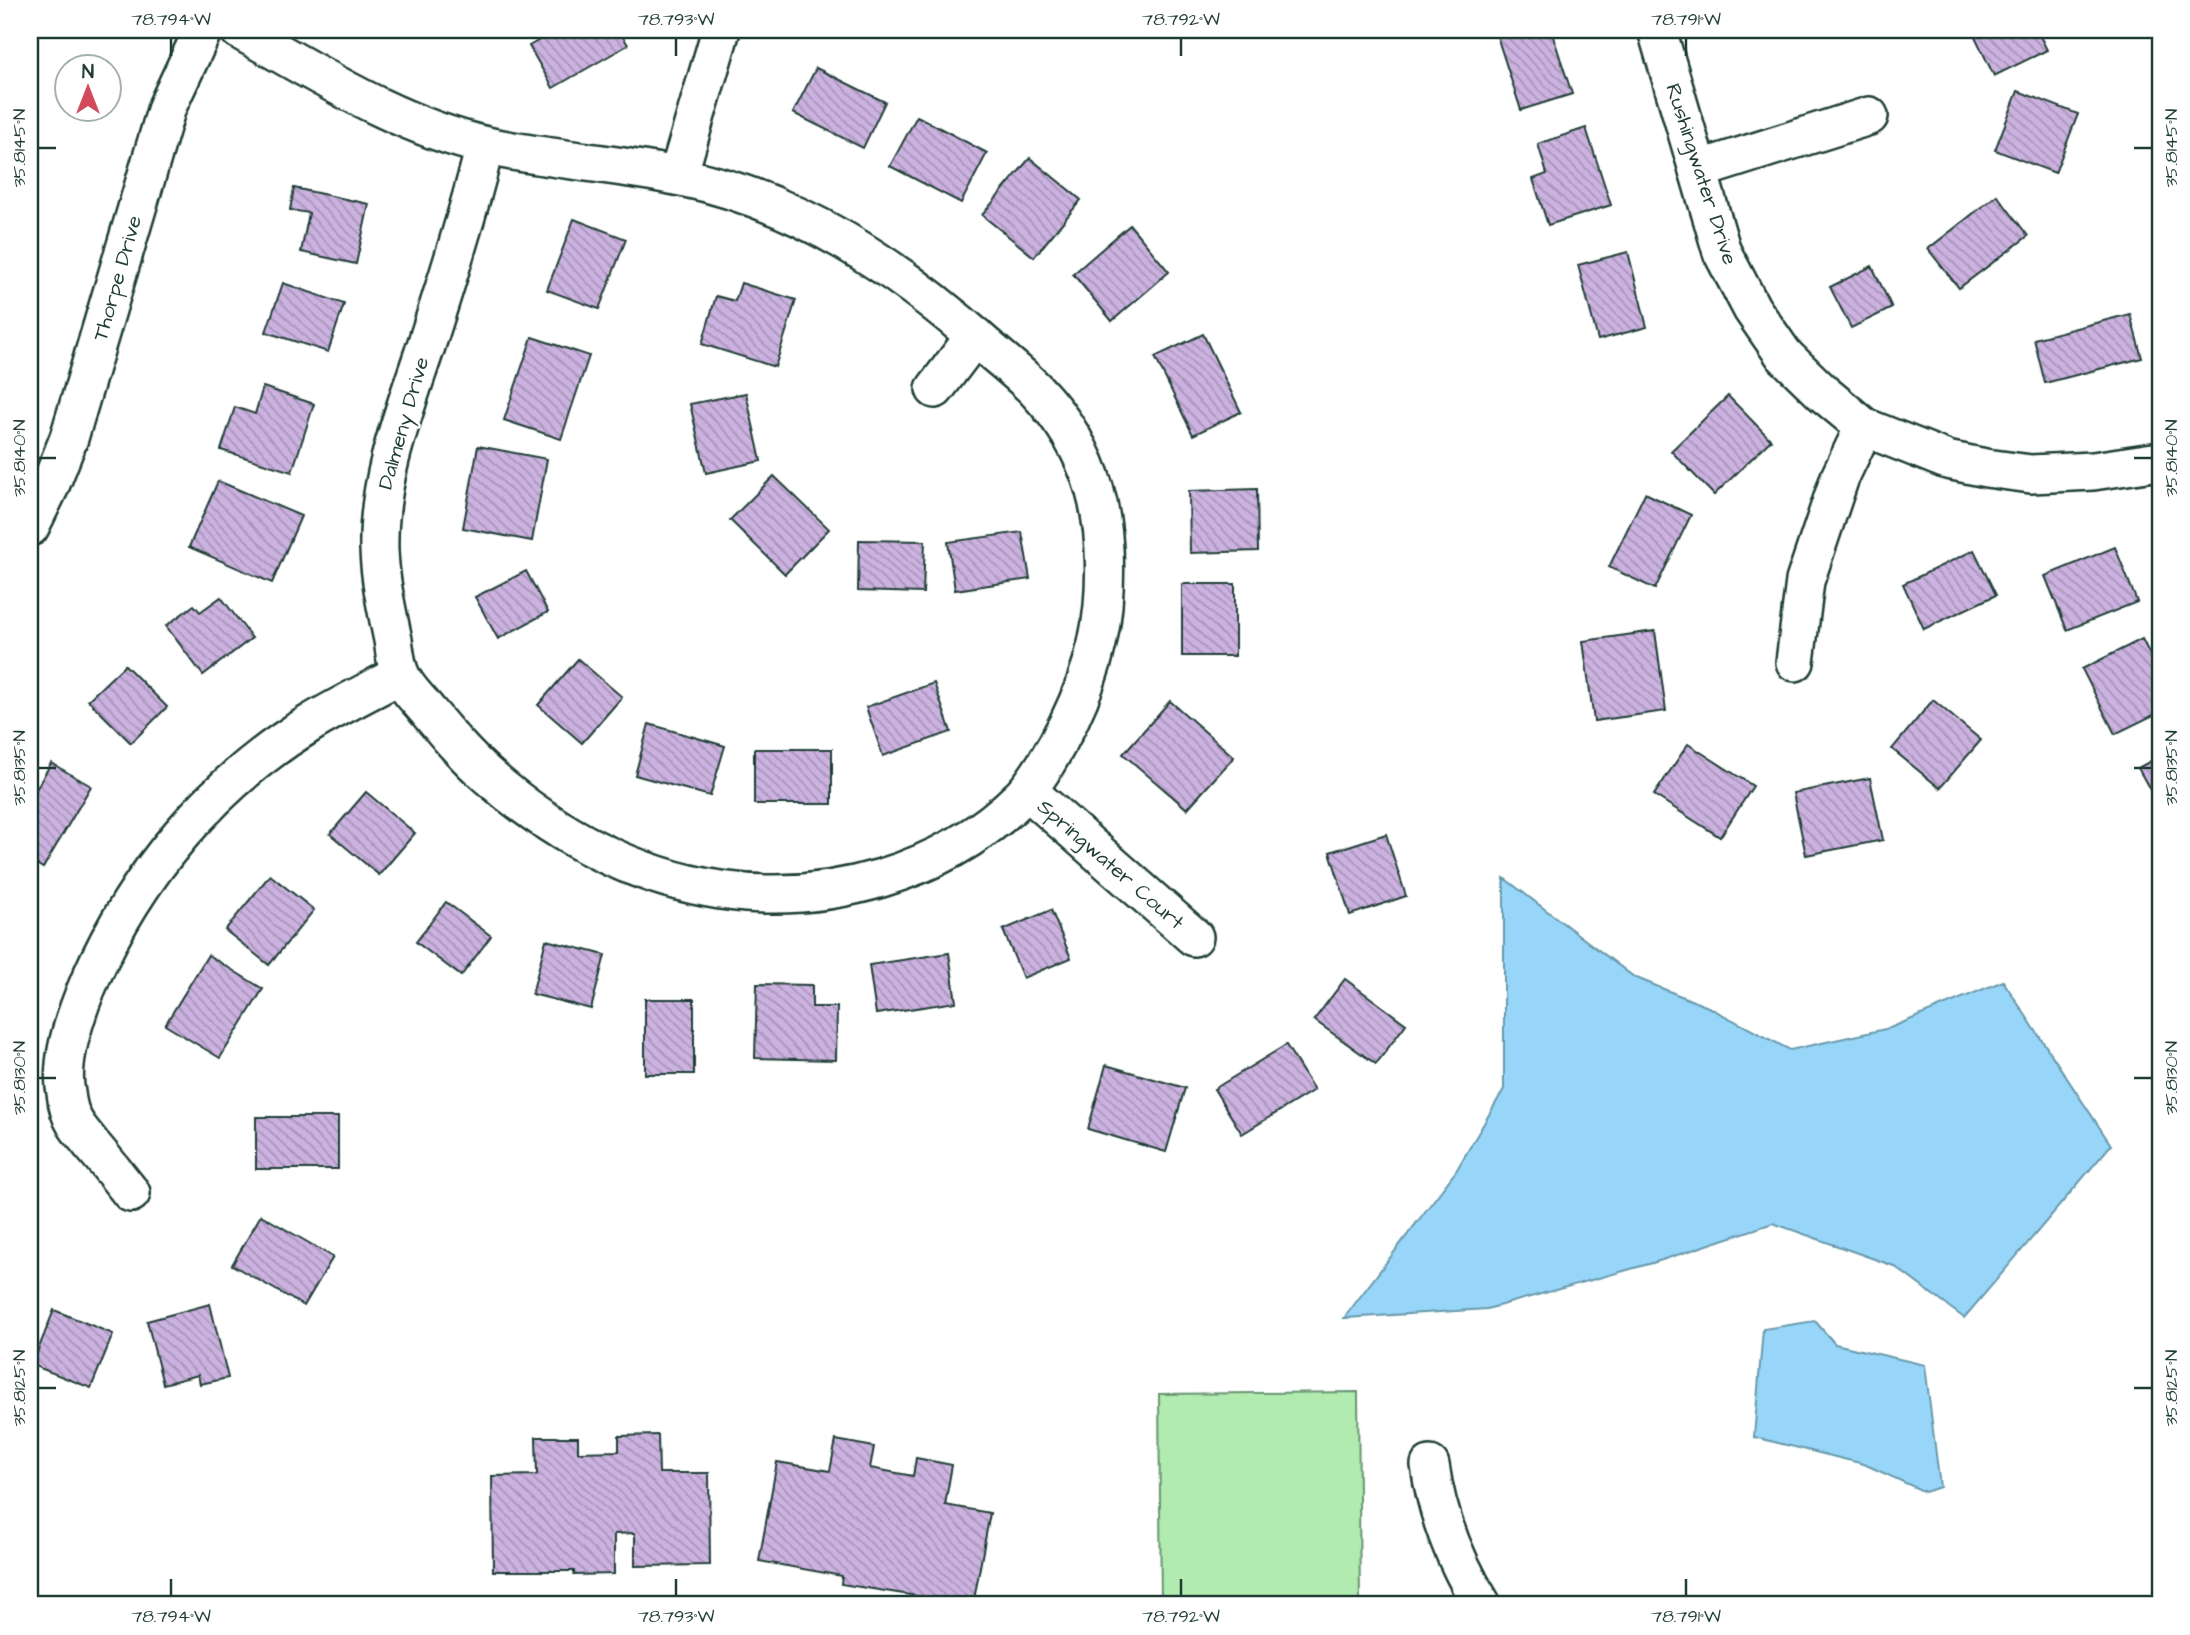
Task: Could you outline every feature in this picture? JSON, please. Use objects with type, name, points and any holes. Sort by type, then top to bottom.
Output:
[{"type":"street","name":"Thorpe Drive","points":[[30,527],[69,439],[167,107],[203,30]]},
{"type":"street","name":"Dalmeny Drive","points":[[239,30],[375,107],[429,128],[485,146],[678,176],[720,186],[758,199],[829,231],[879,260],[940,306],[1035,389],[1067,428],[1099,499],[1105,574],[1102,616],[1095,656],[1072,716],[1028,791],[990,824],[949,850],[897,873],[851,886],[801,893],[719,889],[665,876],[616,860],[569,837],[520,804],[461,753],[399,676],[379,551],[382,497],[394,442],[465,226],[485,146]]},
{"type":"street","points":[[678,176],[721,30]]},
{"type":"street","name":"Rushingwater Drive","points":[[1657,30],[1722,252],[1752,309],[1784,355],[1823,393],[1864,427],[1947,460],[1986,468],[2031,474],[2094,471],[2160,461]]},
{"type":"street","points":[[1698,170],[1869,116]]},
{"type":"street","points":[[935,390],[975,336]]},
{"type":"street","points":[[1795,662],[1805,581],[1840,477],[1864,427]]},
{"type":"street","points":[[131,1193],[75,1123],[65,1090],[67,1047],[80,1002],[102,953],[125,909],[154,866],[183,831],[228,786],[270,750],[311,723],[399,676]]},
{"type":"street","name":"Springwater Court","points":[[1028,791],[1194,937]]},
{"type":"street","points":[[1430,1465],[1446,1535],[1464,1577],[1482,1605]]},
{"type":"green space","points":[[1358,1392],[1360,1605],[1161,1605],[1159,1394]]},
{"type":"water","points":[[1504,878],[1634,977],[1708,1007],[1790,1050],[1890,1028],[2003,981],[2111,1145],[1964,1318],[1894,1266],[1773,1223],[1656,1262],[1487,1309],[1344,1318],[1456,1171],[1504,1089]]},
{"type":"water","points":[[1815,1321],[1835,1344],[1925,1365],[1940,1487],[1925,1492],[1864,1464],[1754,1437],[1763,1329]]},
{"type":"building","points":[[557,30],[619,30],[628,45],[553,88],[529,46]]},
{"type":"building","points":[[1495,30],[1551,30],[1572,94],[1521,110]]},
{"type":"building","points":[[1972,30],[2037,30],[2047,50],[1994,76]]},
{"type":"building","points":[[816,68],[885,102],[863,148],[793,113]]},
{"type":"building","points":[[2018,91],[2078,114],[2055,173],[1995,150]]},
{"type":"building","points":[[917,116],[987,153],[961,203],[890,166]]},
{"type":"building","points":[[1586,128],[1611,205],[1548,225],[1533,179],[1547,174],[1538,144]]},
{"type":"building","points":[[1030,158],[1081,200],[1034,257],[982,215]]},
{"type":"building","points":[[294,188],[369,204],[356,264],[301,252],[309,213],[290,210]]},
{"type":"building","points":[[1997,195],[2028,236],[1959,288],[1928,249]]},
{"type":"building","points":[[574,219],[626,239],[599,309],[547,290]]},
{"type":"building","points":[[1130,225],[1169,272],[1112,321],[1073,274]]},
{"type":"building","points":[[1628,252],[1647,327],[1598,340],[1578,265]]},
{"type":"building","points":[[1872,266],[1892,308],[1851,328],[1830,287]]},
{"type":"building","points":[[283,283],[344,304],[328,352],[266,332]]},
{"type":"building","points":[[741,283],[796,300],[775,367],[702,344],[716,296],[735,301]]},
{"type":"building","points":[[2130,314],[2142,358],[2045,383],[2034,339]]},
{"type":"building","points":[[1203,334],[1241,412],[1193,435],[1155,357]]},
{"type":"building","points":[[532,337],[589,356],[561,439],[504,420]]},
{"type":"building","points":[[263,387],[314,404],[292,472],[221,450],[235,407],[255,414]]},
{"type":"building","points":[[746,393],[761,461],[706,473],[690,404]]},
{"type":"building","points":[[1728,396],[1771,440],[1714,495],[1671,451]]},
{"type":"building","points":[[478,446],[547,459],[532,541],[463,528]]},
{"type":"building","points":[[774,476],[829,529],[785,574],[730,520]]},
{"type":"building","points":[[218,481],[301,516],[272,583],[189,547]]},
{"type":"building","points":[[1257,489],[1258,551],[1190,553],[1189,491]]},
{"type":"building","points":[[1645,493],[1691,515],[1655,589],[1609,567]]},
{"type":"building","points":[[1022,532],[1030,579],[955,590],[948,542]]},
{"type":"building","points":[[859,540],[925,541],[923,593],[858,591]]},
{"type":"building","points":[[2115,547],[2137,602],[2067,630],[2045,576]]},
{"type":"building","points":[[1974,550],[1996,595],[1924,629],[1903,584]]},
{"type":"building","points":[[526,571],[548,612],[498,639],[475,597]]},
{"type":"building","points":[[1182,584],[1235,584],[1235,656],[1182,656]]},
{"type":"building","points":[[221,597],[252,638],[203,675],[166,626],[194,605],[200,612]]},
{"type":"building","points":[[1655,631],[1666,711],[1594,721],[1583,641]]},
{"type":"building","points":[[2142,639],[2160,675],[2160,712],[2115,734],[2082,669]]},
{"type":"building","points":[[578,659],[622,697],[582,743],[538,705]]},
{"type":"building","points":[[125,665],[167,707],[131,743],[88,700]]},
{"type":"building","points":[[934,683],[951,732],[883,756],[866,707]]},
{"type":"building","points":[[1933,700],[1981,740],[1940,788],[1892,749]]},
{"type":"building","points":[[1170,701],[1234,757],[1187,809],[1123,754]]},
{"type":"building","points":[[649,724],[725,746],[710,796],[635,775]]},
{"type":"building","points":[[1688,744],[1753,786],[1720,837],[1654,795]]},
{"type":"building","points":[[754,749],[832,749],[832,804],[754,804]]},
{"type":"building","points":[[2160,756],[2160,808],[2138,768]]},
{"type":"building","points":[[51,763],[91,786],[43,868],[30,860],[30,800]]},
{"type":"building","points":[[1870,778],[1883,840],[1806,855],[1793,793]]},
{"type":"building","points":[[366,792],[415,833],[379,875],[330,834]]},
{"type":"building","points":[[1386,834],[1406,896],[1350,915],[1330,852]]},
{"type":"building","points":[[270,875],[314,910],[269,965],[225,930]]},
{"type":"building","points":[[446,902],[491,936],[461,976],[416,942]]},
{"type":"building","points":[[1051,910],[1071,958],[1023,978],[1003,930]]},
{"type":"building","points":[[546,940],[605,955],[591,1009],[532,994]]},
{"type":"building","points":[[949,953],[956,1002],[876,1014],[869,965]]},
{"type":"building","points":[[208,955],[263,989],[220,1058],[165,1025]]},
{"type":"building","points":[[1345,979],[1406,1024],[1376,1064],[1314,1020]]},
{"type":"building","points":[[757,984],[812,985],[812,1007],[837,1007],[836,1060],[755,1058]]},
{"type":"building","points":[[645,999],[694,999],[694,1074],[645,1074]]},
{"type":"building","points":[[1286,1045],[1314,1090],[1242,1134],[1214,1089]]},
{"type":"building","points":[[1106,1065],[1185,1088],[1166,1152],[1088,1129]]},
{"type":"building","points":[[256,1117],[338,1117],[338,1169],[256,1169]]},
{"type":"building","points":[[261,1215],[333,1257],[304,1306],[232,1265]]},
{"type":"building","points":[[210,1304],[228,1378],[200,1384],[198,1375],[163,1384],[147,1321]]},
{"type":"building","points":[[54,1310],[113,1334],[91,1388],[32,1365]]},
{"type":"building","points":[[658,1435],[659,1473],[709,1473],[710,1565],[635,1566],[635,1533],[614,1534],[614,1574],[493,1571],[492,1476],[537,1475],[536,1437],[578,1437],[578,1452],[619,1451],[619,1436]]},
{"type":"building","points":[[836,1440],[874,1447],[870,1468],[913,1476],[916,1458],[952,1465],[945,1505],[990,1513],[973,1605],[841,1584],[842,1576],[759,1561],[777,1462],[830,1471]]}]
